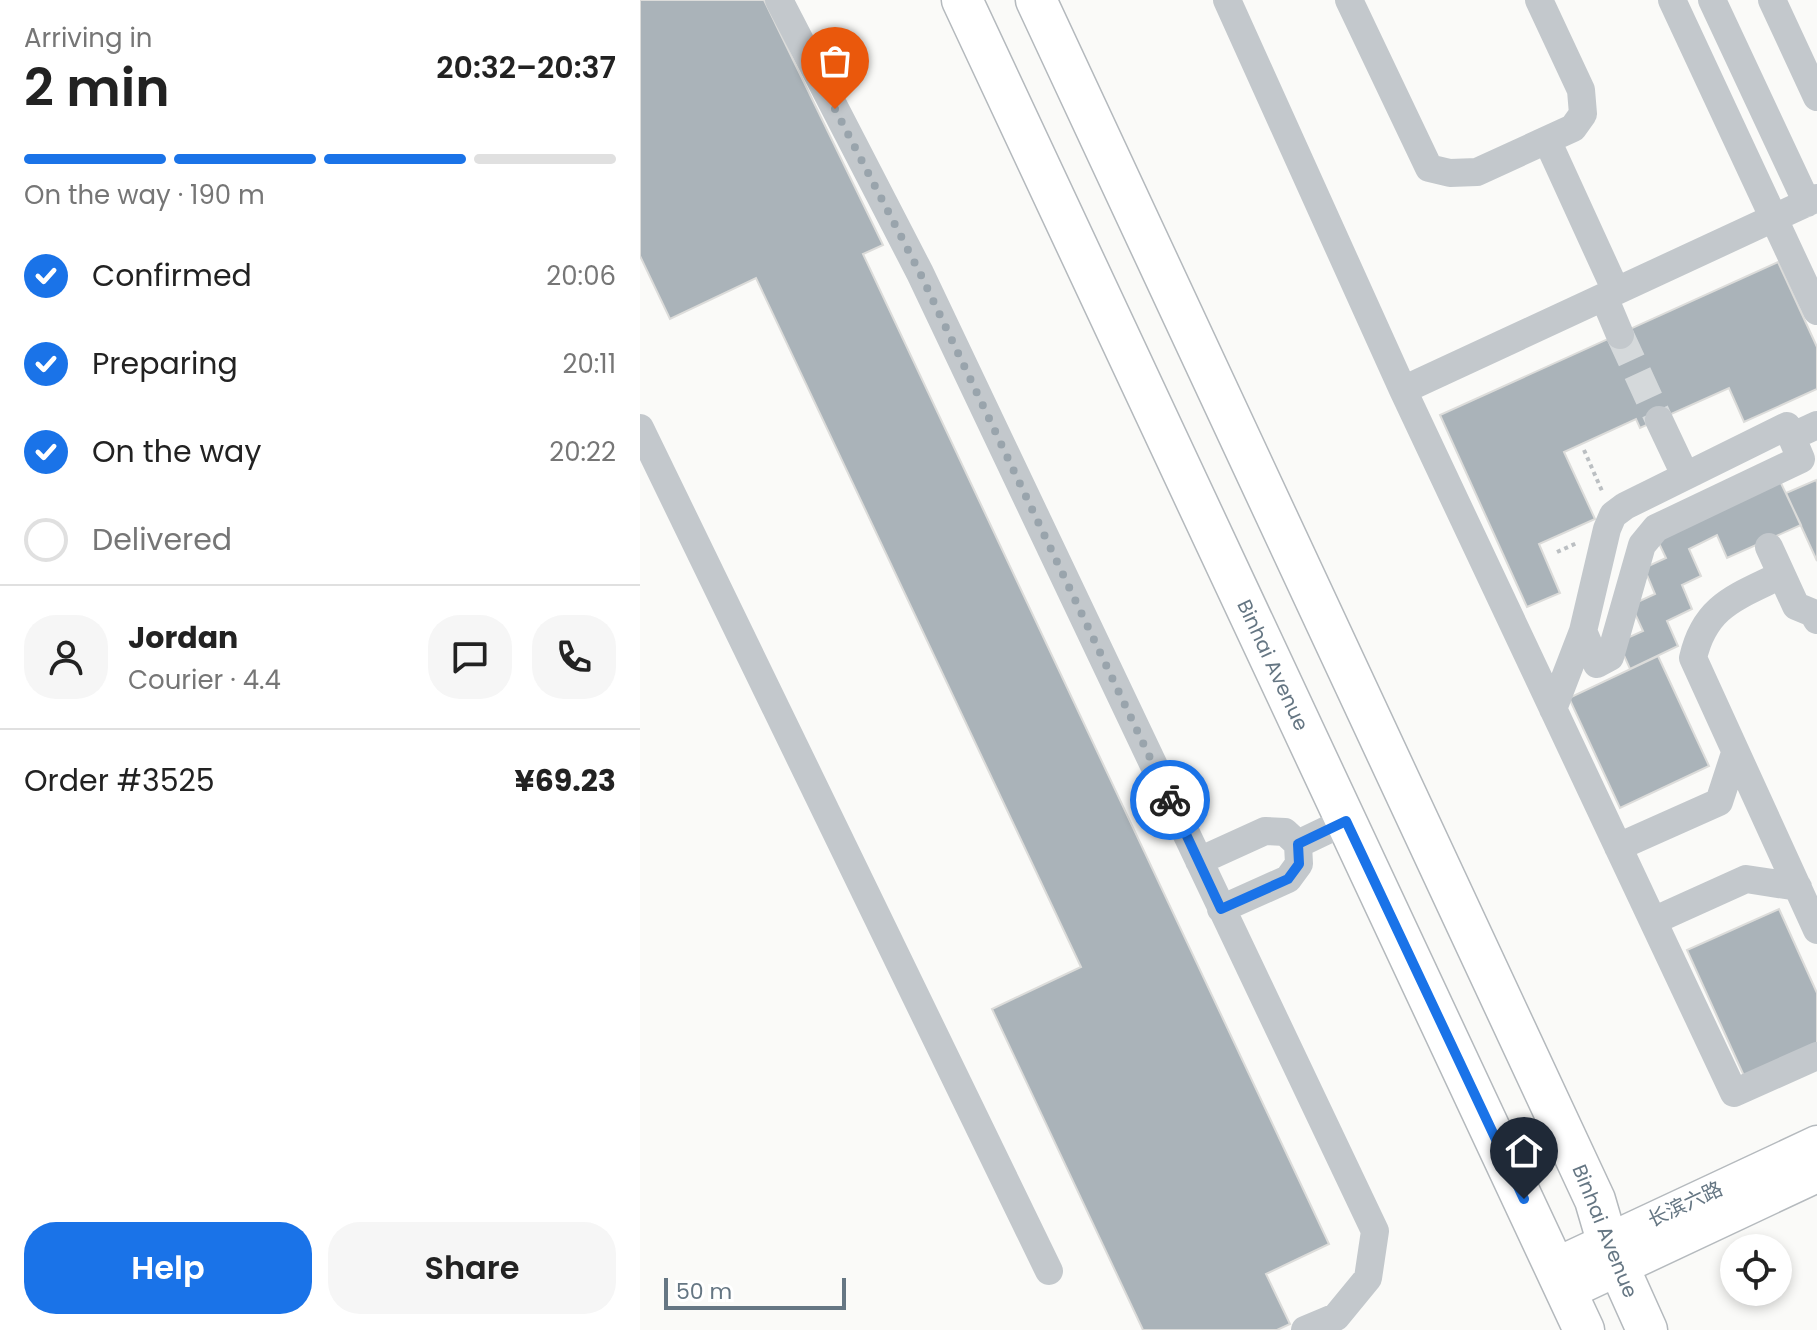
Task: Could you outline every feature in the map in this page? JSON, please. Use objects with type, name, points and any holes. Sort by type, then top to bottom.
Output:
[{"type":"highway","name":"Binhai Avenue","points":[[962,0],[1584,1330]]},
{"type":"highway","points":[[1020,0],[1063,59]]},
{"type":"highway","name":"Binhai Avenue","points":[[1036,0],[1595,1200],[1613,1255],[1647,1330]]},
{"type":"main road","name":"长滨六路","points":[[1613,1255],[1817,1143]]},
{"type":"main road","name":"长滨六路","points":[[1560,1279],[1817,1175]]},
{"type":"street","points":[[779,0],[920,273],[1375,1231],[1368,1278],[1336,1317],[1305,1330]]},
{"type":"street","points":[[1227,0],[1403,390],[1734,1093],[1817,1056]]},
{"type":"street","points":[[1349,0],[1429,168],[1450,173],[1477,172],[1573,128],[1583,114],[1581,90],[1539,0]]},
{"type":"street","points":[[1672,0],[1817,311]]},
{"type":"street","points":[[1403,390],[1812,201],[1712,0]]},
{"type":"street","points":[[1772,0],[1817,97]]},
{"type":"street","points":[[1547,140],[1610,294],[1620,335]]},
{"type":"street","points":[[1659,420],[1685,475]]},
{"type":"street","points":[[1791,437],[1817,425]]},
{"type":"street","points":[[1553,709],[1583,631],[1613,515],[1685,475],[1787,426],[1801,459],[1656,528],[1642,545],[1610,657],[1597,664],[1583,631]]},
{"type":"street","points":[[640,428],[1049,1271]]},
{"type":"street","points":[[1769,547],[1796,606],[1813,613],[1817,620]]},
{"type":"street","points":[[1781,575],[1735,597],[1714,613],[1699,635],[1693,658],[1817,930]]},
{"type":"street","points":[[1618,847],[1719,802],[1735,753]]},
{"type":"street","points":[[1298,844],[1346,821]]},
{"type":"street","points":[[1199,861],[1265,831],[1285,832],[1298,844],[1299,864],[1288,879],[1221,909]]},
{"type":"street","points":[[1653,921],[1746,879],[1798,887]]},
{"type":"path","points":[[1584,450],[1613,515]]},
{"type":"building","points":[[640,0],[764,0],[883,245],[863,254],[1329,1244],[1266,1274],[1290,1324],[1277,1330],[1143,1330],[992,1009],[1081,967],[756,278],[670,319],[640,256]]},
{"type":"building","points":[[1778,262],[1817,347],[1817,389],[1744,422],[1729,388],[1640,428],[1636,419],[1564,452],[1595,519],[1539,544],[1560,593],[1527,607],[1440,415]]},
{"type":"building","points":[[1779,479],[1801,525],[1727,558],[1717,535],[1689,549],[1701,576],[1682,585],[1692,609],[1667,621],[1678,646],[1630,669],[1618,642],[1643,631],[1631,605],[1655,594],[1644,568],[1666,558],[1655,535]]},
{"type":"building","points":[[1816,480],[1817,483],[1817,561],[1786,493]]},
{"type":"building","points":[[1658,656],[1709,766],[1620,808],[1569,698]]},
{"type":"building","points":[[1779,909],[1817,993],[1817,1043],[1744,1076],[1687,950]]},
{"type":"tunnel","points":[[1620,335],[1659,420]]},
{"type":"way so far","points":[[835,109],[920,273],[1170,800]]},
{"type":"route","points":[[1170,800],[1221,909],[1288,879],[1299,864],[1298,844],[1346,821],[1524,1199]]}]
